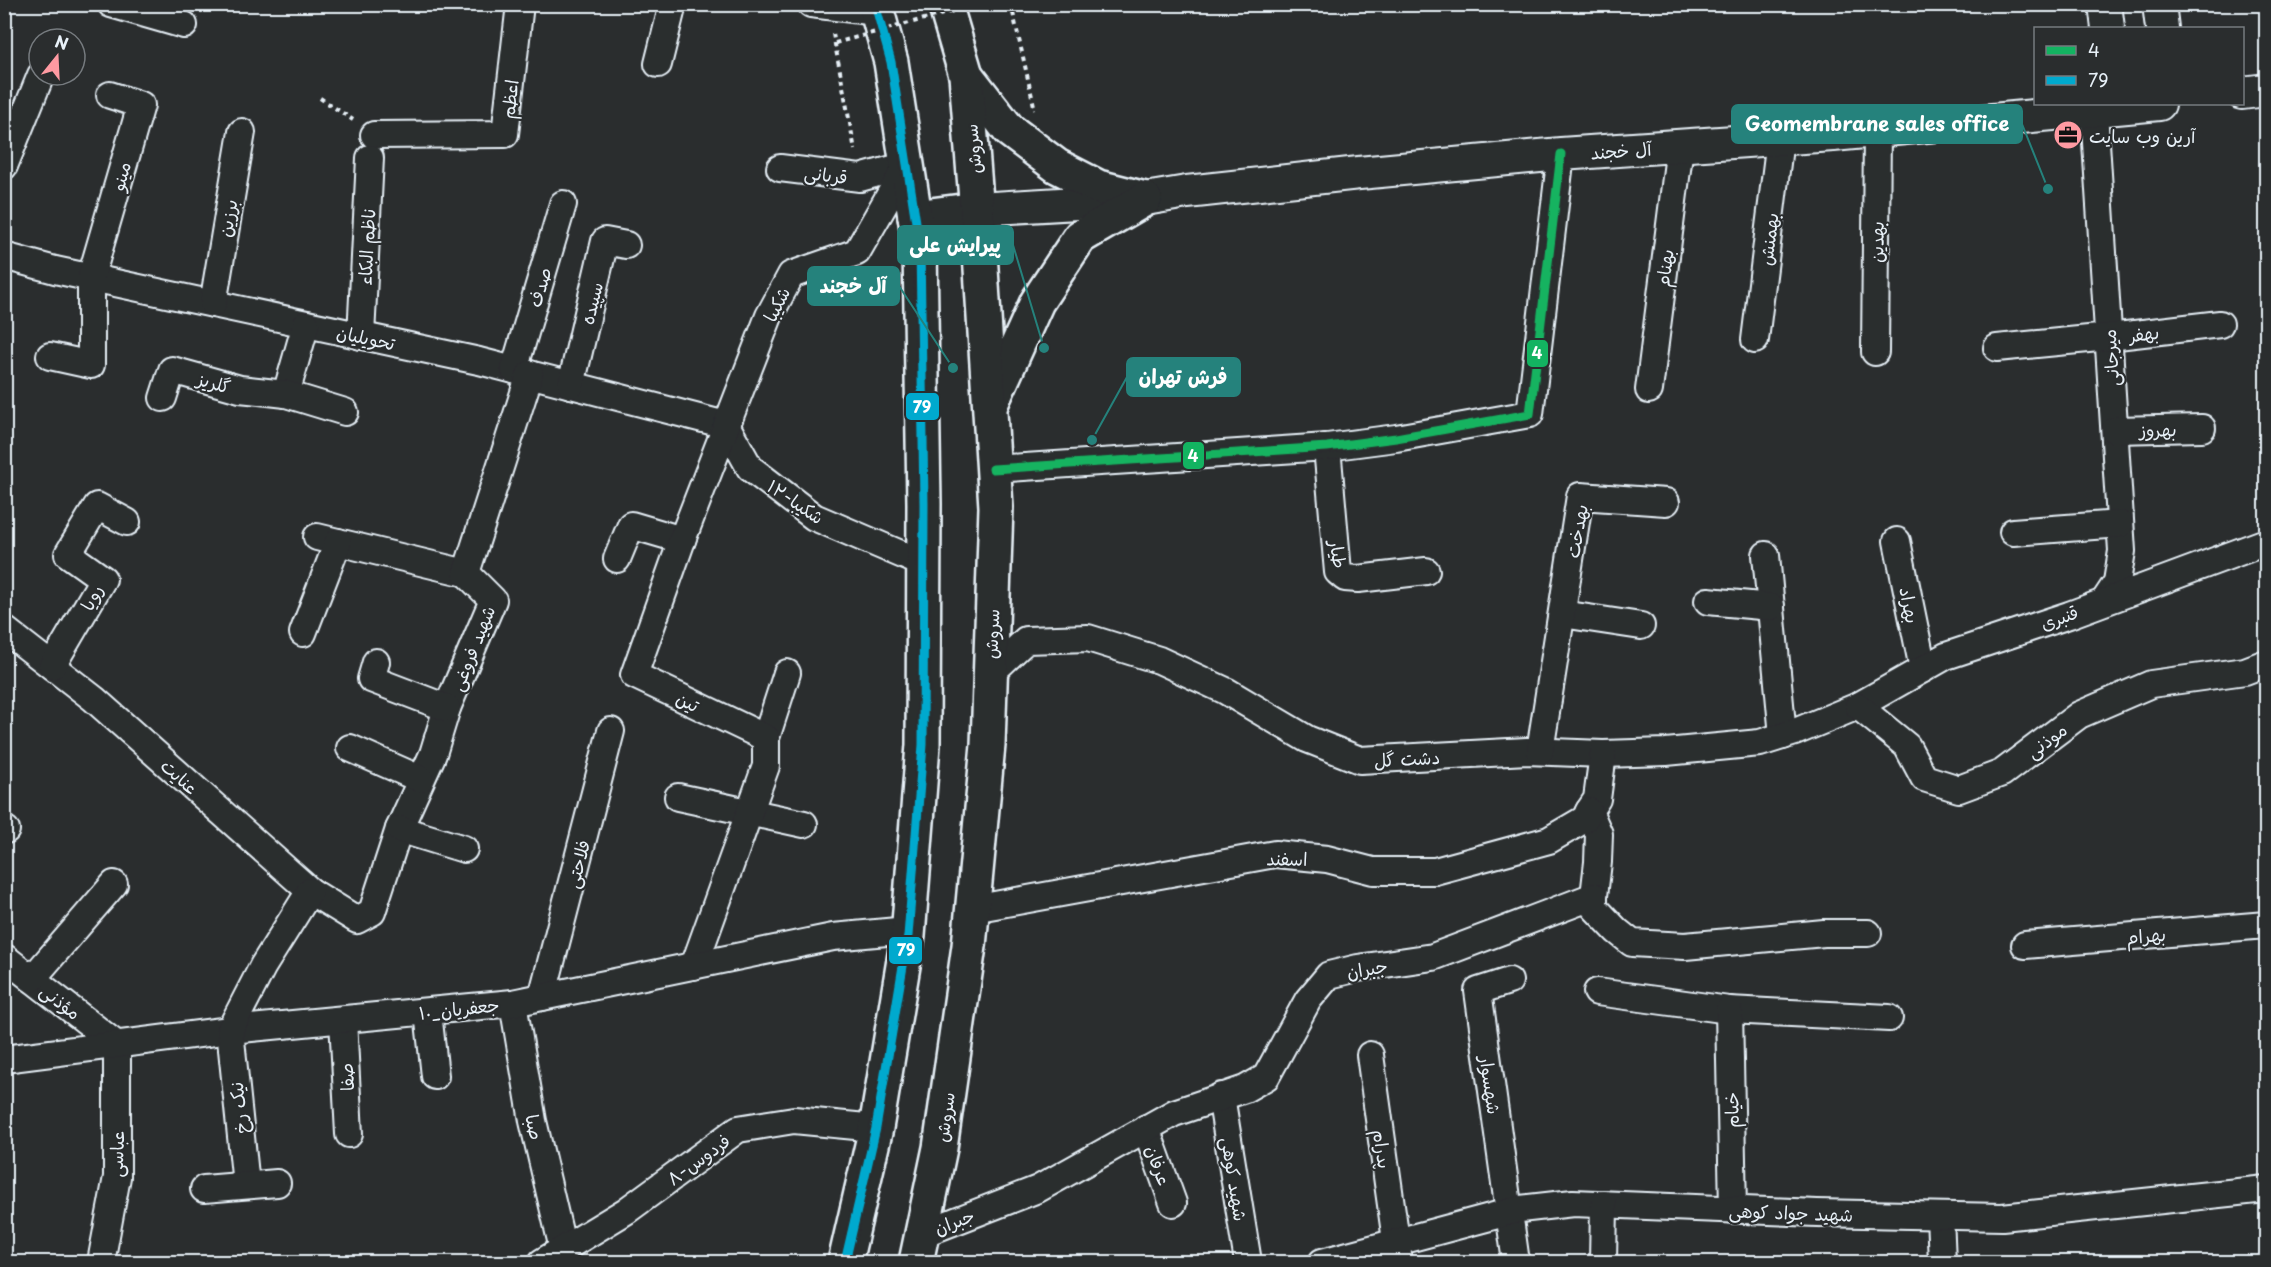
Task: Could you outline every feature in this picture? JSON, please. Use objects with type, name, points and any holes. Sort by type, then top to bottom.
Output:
[{"type":"main road","name":"سروش","points":[[919,1248],[940,1148],[973,909],[988,745],[996,507],[966,75],[945,4]]},
{"type":"main road","points":[[844,1263],[876,1128],[908,930],[923,745],[924,564],[920,248],[891,62],[876,8]]},
{"type":"main road","points":[[966,75],[1009,130],[1057,166],[1098,187],[1145,199]]},
{"type":"main road","points":[[990,407],[1036,302],[1080,237],[1145,199]]},
{"type":"main road","points":[[915,217],[977,209]]},
{"type":"street","points":[[111,4],[183,25]]},
{"type":"street","name":"اعظم","points":[[372,146],[505,134],[520,4]]},
{"type":"street","points":[[658,64],[673,4]]},
{"type":"street","points":[[2105,4],[2108,27]]},
{"type":"street","points":[[2159,4],[2162,27]]},
{"type":"street","points":[[818,6],[876,8]]},
{"type":"street","points":[[4,166],[36,87]]},
{"type":"street","points":[[2244,93],[2266,90]]},
{"type":"street","name":"مینو","points":[[91,278],[141,105],[110,95]]},
{"type":"street","name":"آل خجند","points":[[977,209],[1145,199],[1198,190],[1561,154],[1877,131],[2147,105]]},
{"type":"street","name":"میرجانی","points":[[2105,600],[2117,582],[2122,551],[2109,338],[2110,108]]},
{"type":"street","name":"بهدین","points":[[1875,352],[1877,131]]},
{"type":"street","name":"برزین","points":[[213,304],[242,132]]},
{"type":"street","name":"بهمنش","points":[[1755,340],[1780,139]]},
{"type":"street","name":"ناظم البکاء","points":[[361,336],[372,146]]},
{"type":"street","name":"بهنام","points":[[1649,390],[1680,146]]},
{"type":"street","points":[[993,469],[1327,447],[1396,438],[1530,414],[1561,154]]},
{"type":"street","name":"قربانی","points":[[780,168],[860,178],[907,165]]},
{"type":"street","name":"شکیبا","points":[[726,425],[769,316],[791,275],[857,252],[907,165]]},
{"type":"street","name":"صدف","points":[[522,372],[563,204]]},
{"type":"street","name":"سپیده","points":[[571,385],[605,241],[626,245]]},
{"type":"street","name":"تحویلیان","points":[[4,256],[91,278],[522,372],[726,425]]},
{"type":"street","points":[[50,356],[91,365],[91,278]]},
{"type":"street","points":[[286,394],[306,324]]},
{"type":"street","name":"بهفر","points":[[1997,348],[2109,338],[2220,324]]},
{"type":"street","name":"گلریز","points":[[163,398],[172,370],[240,389],[286,394],[345,412]]},
{"type":"street","points":[[303,633],[327,539],[466,573],[522,372]]},
{"type":"street","name":"تین","points":[[726,425],[634,675],[766,738]]},
{"type":"street","name":"۱۲-شکیبا","points":[[726,425],[750,468],[814,517],[924,564]]},
{"type":"street","name":"بهروز","points":[[2115,430],[2202,428]]},
{"type":"street","name":"طیار","points":[[1327,447],[1338,572],[1345,578],[1358,579],[1426,571]]},
{"type":"street","name":"بهدخت","points":[[1540,751],[1580,496],[1666,502]]},
{"type":"street","name":"رویا","points":[[52,666],[103,579],[68,554],[98,506],[127,522]]},
{"type":"street","points":[[2013,532],[2120,524]]},
{"type":"street","points":[[617,559],[631,525],[682,540]]},
{"type":"street","name":"بهراد","points":[[1897,541],[1923,669]]},
{"type":"street","name":"قنبری","points":[[1858,706],[1946,657],[2266,542]]},
{"type":"street","points":[[1766,555],[1783,736]]},
{"type":"street","name":"شهید فروغی","points":[[357,920],[372,912],[399,829],[433,754],[447,708],[493,600],[466,573]]},
{"type":"street","points":[[1708,602],[1771,608]]},
{"type":"street","points":[[1562,614],[1641,626]]},
{"type":"street","name":"عنایت","points":[[4,629],[94,699],[310,891],[357,920]]},
{"type":"street","name":"دشت گل","points":[[990,674],[1026,640],[1088,638],[1159,660],[1226,691],[1307,739],[1360,760],[1540,751],[1603,754],[1666,752],[1760,742],[1783,736],[1858,706]]},
{"type":"street","points":[[376,662],[371,679],[447,708]]},
{"type":"street","name":"موذنی","points":[[1858,706],[1906,746],[1924,778],[1959,789],[2002,773],[2079,715],[2151,684],[2245,671],[2266,663]]},
{"type":"street","points":[[694,966],[766,766],[766,738],[787,673]]},
{"type":"street","name":"فلاحتی","points":[[542,997],[611,731]]},
{"type":"street","points":[[350,748],[420,779]]},
{"type":"street","points":[[1603,754],[1597,799],[1590,811],[1599,834],[1594,907],[1632,943],[1685,946],[1824,933],[1868,933]]},
{"type":"street","points":[[678,797],[804,824]]},
{"type":"street","name":"اسفند","points":[[973,909],[1275,854],[1328,859],[1373,871],[1435,871],[1549,840],[1585,819],[1590,811]]},
{"type":"street","points":[[399,829],[465,849]]},
{"type":"street","points":[[32,979],[114,884]]},
{"type":"street","points":[[230,1030],[263,966],[310,891]]},
{"type":"street","name":"جبران","points":[[919,1248],[1038,1189],[1174,1113],[1245,1089],[1266,1077],[1308,1000],[1329,975],[1358,968],[1433,957],[1593,896]]},
{"type":"street","name":"بهرام","points":[[2025,945],[2266,925]]},
{"type":"street","name":"۱۰_جعفریان","points":[[4,1059],[230,1030],[513,1002],[833,937],[908,930]]},
{"type":"street","name":"مؤذنی","points":[[4,957],[117,1045]]},
{"type":"street","name":"شهسوار","points":[[1509,981],[1478,991],[1510,1212]]},
{"type":"street","points":[[1597,992],[1729,1010],[1889,1018]]},
{"type":"street","name":"صبا","points":[[513,1002],[552,1256]]},
{"type":"street","name":"خیام","points":[[1729,1010],[1733,1210]]},
{"type":"street","points":[[428,1012],[435,1076]]},
{"type":"street","name":"صفا","points":[[344,1020],[349,1134]]},
{"type":"street","name":"نیک رخ","points":[[230,1030],[246,1185]]},
{"type":"street","name":"عباسی","points":[[101,1263],[117,1177],[117,1045]]},
{"type":"street","name":"پدرام","points":[[1370,1055],[1398,1253]]},
{"type":"street","name":"شهید کوهی","points":[[1221,1096],[1248,1263]]},
{"type":"street","name":"۸-فردوس","points":[[552,1256],[626,1211],[738,1130],[794,1120],[876,1128]]},
{"type":"street","name":"عرفان","points":[[1146,1128],[1173,1203]]},
{"type":"street","points":[[204,1189],[277,1183]]},
{"type":"street","name":"شهید جواد کوهی","points":[[1322,1263],[1398,1253],[1510,1212],[1573,1203],[2002,1217],[2266,1189]]},
{"type":"street","points":[[1603,1263],[1604,1204]]},
{"type":"street","points":[[1510,1212],[1516,1263]]},
{"type":"street","points":[[1940,1216],[1942,1263]]},
{"type":"path","points":[[835,43],[980,4]]},
{"type":"path","points":[[1011,4],[1046,158]]},
{"type":"path","points":[[818,6],[835,43],[860,178]]},
{"type":"transit line","name":"79","points":[[845,1262],[876,1128],[908,936],[923,745],[924,504],[920,248],[891,62],[875,4]]},
{"type":"transit line","name":"4","points":[[993,469],[1327,447],[1396,438],[1530,414],[1561,154]]},
{"type":"place","name":"آرین وب سایت","points":[[2068,135]]},
{"type":"place","name":"Geomembrane sales office","points":[[2048,189]]},
{"type":"place","name":"پیرایش علی","points":[[1044,348]]},
{"type":"place","name":"آل خجند","points":[[953,368]]},
{"type":"place","name":"فرش تهران","points":[[1092,440]]}]
